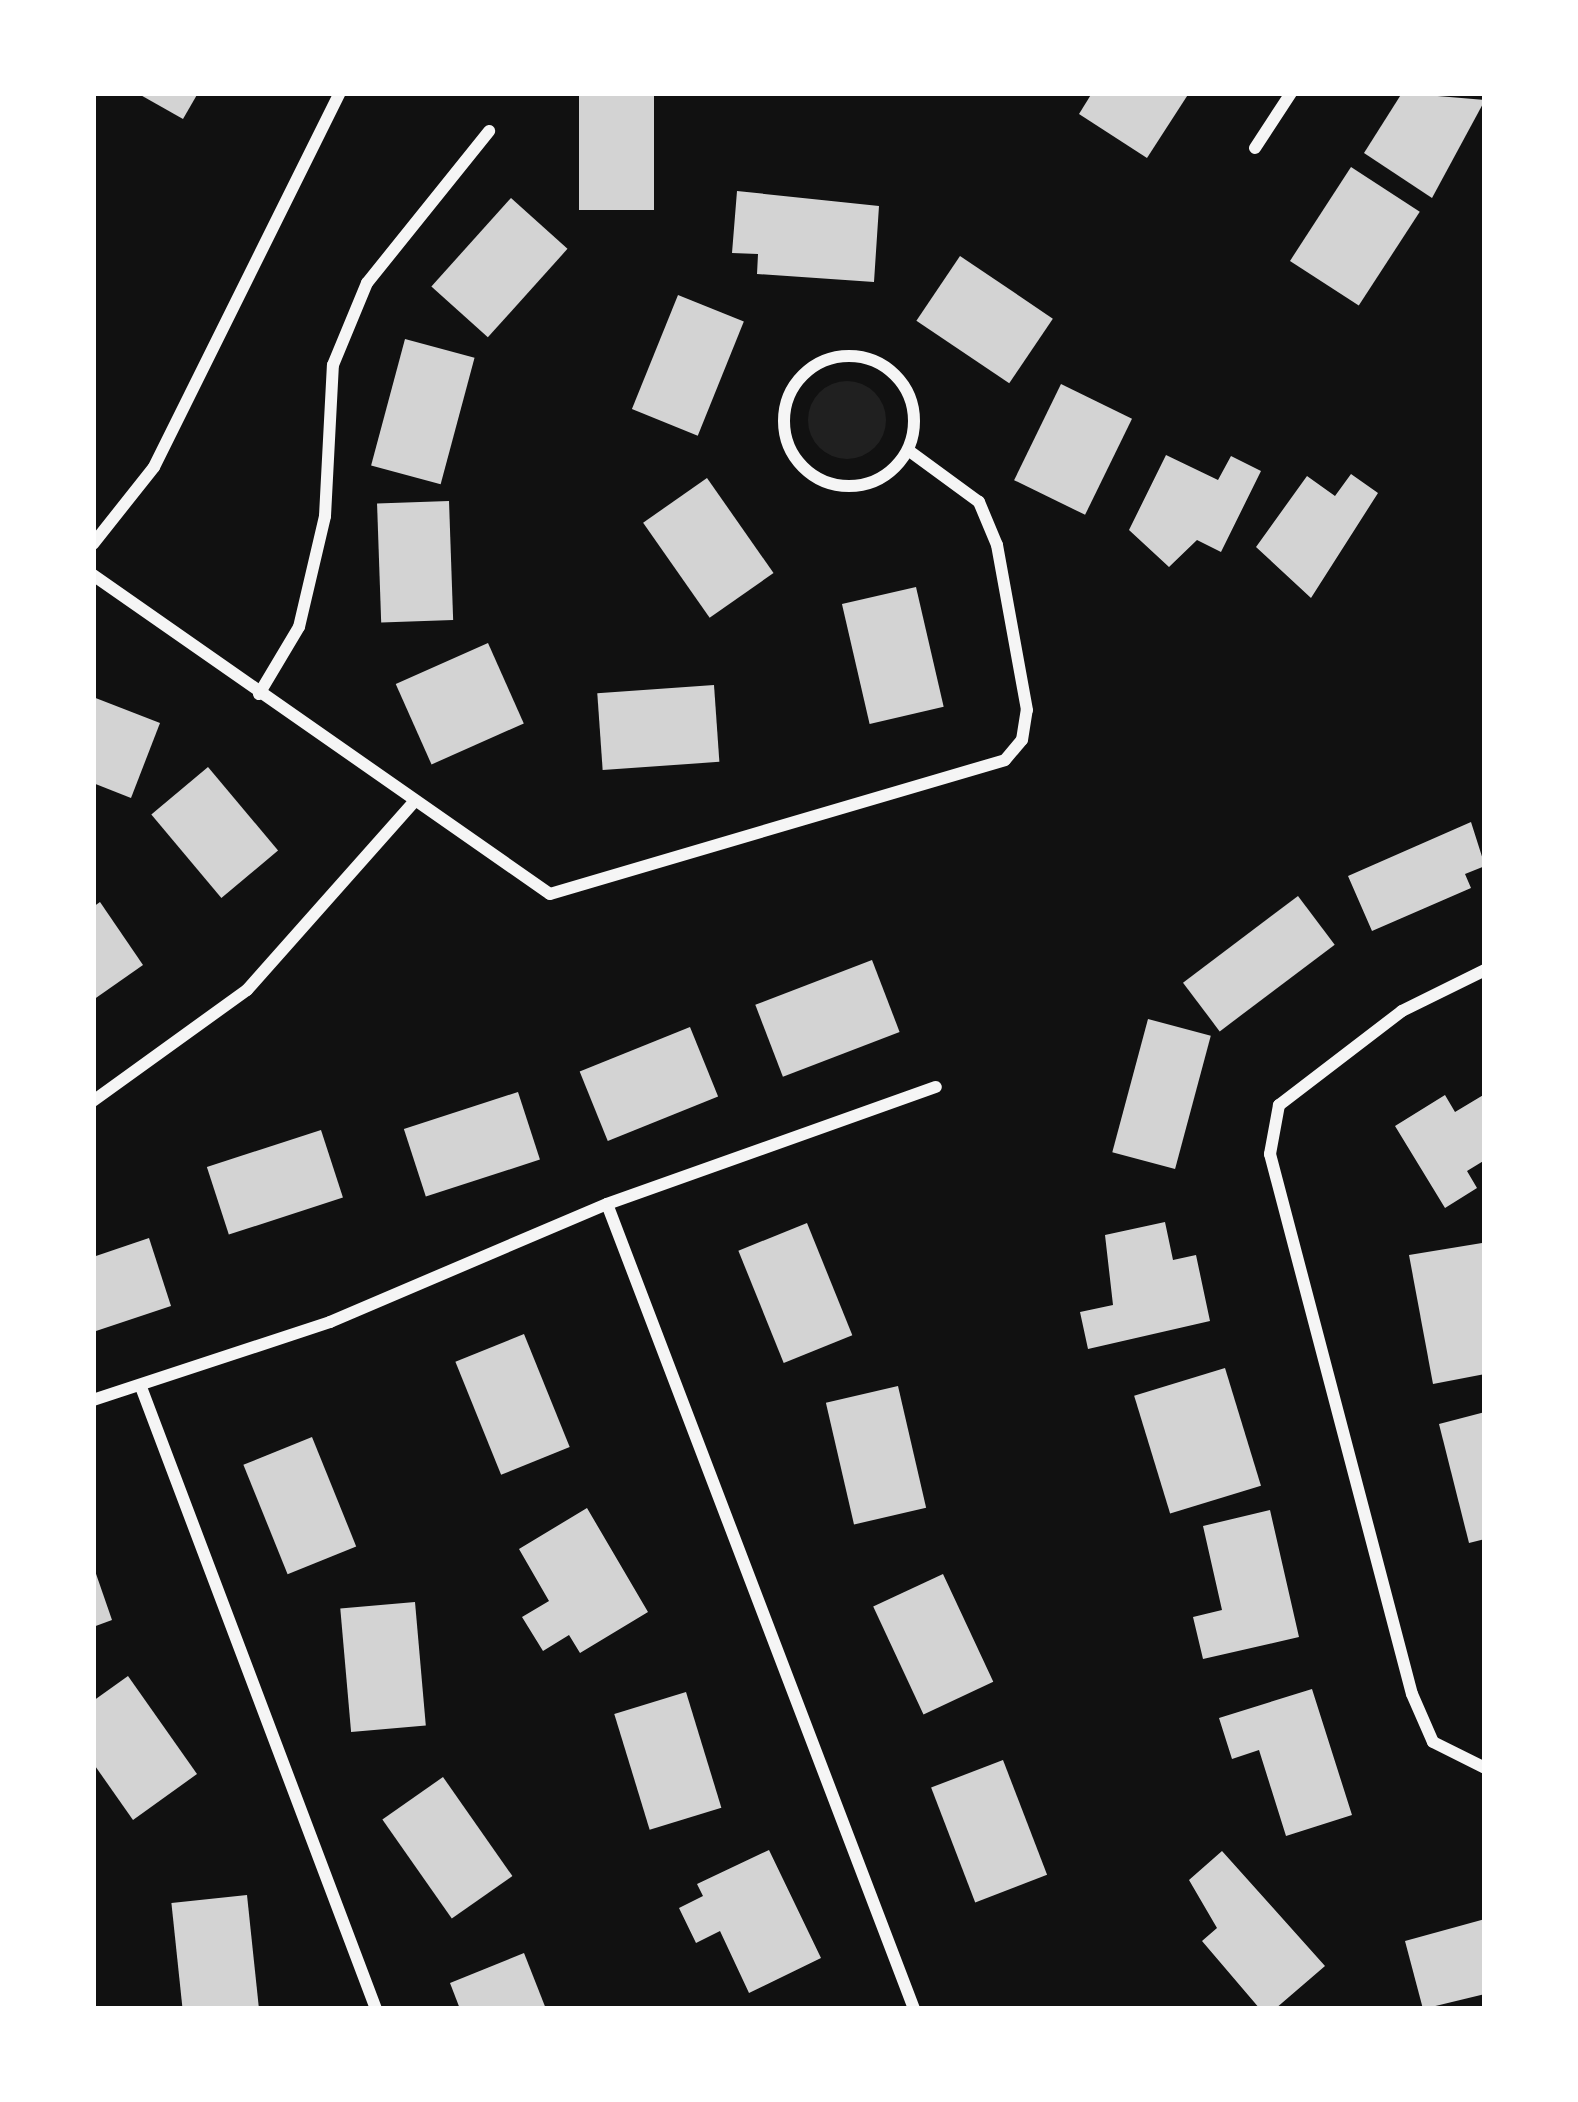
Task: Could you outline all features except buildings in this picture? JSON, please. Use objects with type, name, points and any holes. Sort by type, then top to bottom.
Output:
[{"type":"street","points":[[93,544],[154,467],[340,93]]},
{"type":"street","points":[[1255,148],[1291,93]]},
{"type":"street","points":[[260,694],[299,627],[325,516],[333,365],[358,304],[489,131]]},
{"type":"street","points":[[830,357],[891,371],[913,407],[908,450],[856,487],[814,478],[787,445],[795,383],[830,357]]},
{"type":"street","points":[[93,575],[413,803],[550,894],[1005,760],[1022,740],[1028,710],[998,545],[979,502],[908,450]]},
{"type":"street","points":[[93,1101],[247,990],[413,803]]},
{"type":"street","points":[[1485,970],[1402,1011],[1279,1105],[1270,1154],[1412,1694],[1433,1742],[1485,1768]]},
{"type":"street","points":[[93,1400],[141,1387],[608,1204],[936,1087]]},
{"type":"street","points":[[608,1204],[914,2009]]},
{"type":"street","points":[[141,1387],[376,2009]]},
{"type":"shaded area","points":[[847,381],[875,392],[886,420],[875,448],[847,459],[819,448],[808,420],[819,392]]}]
